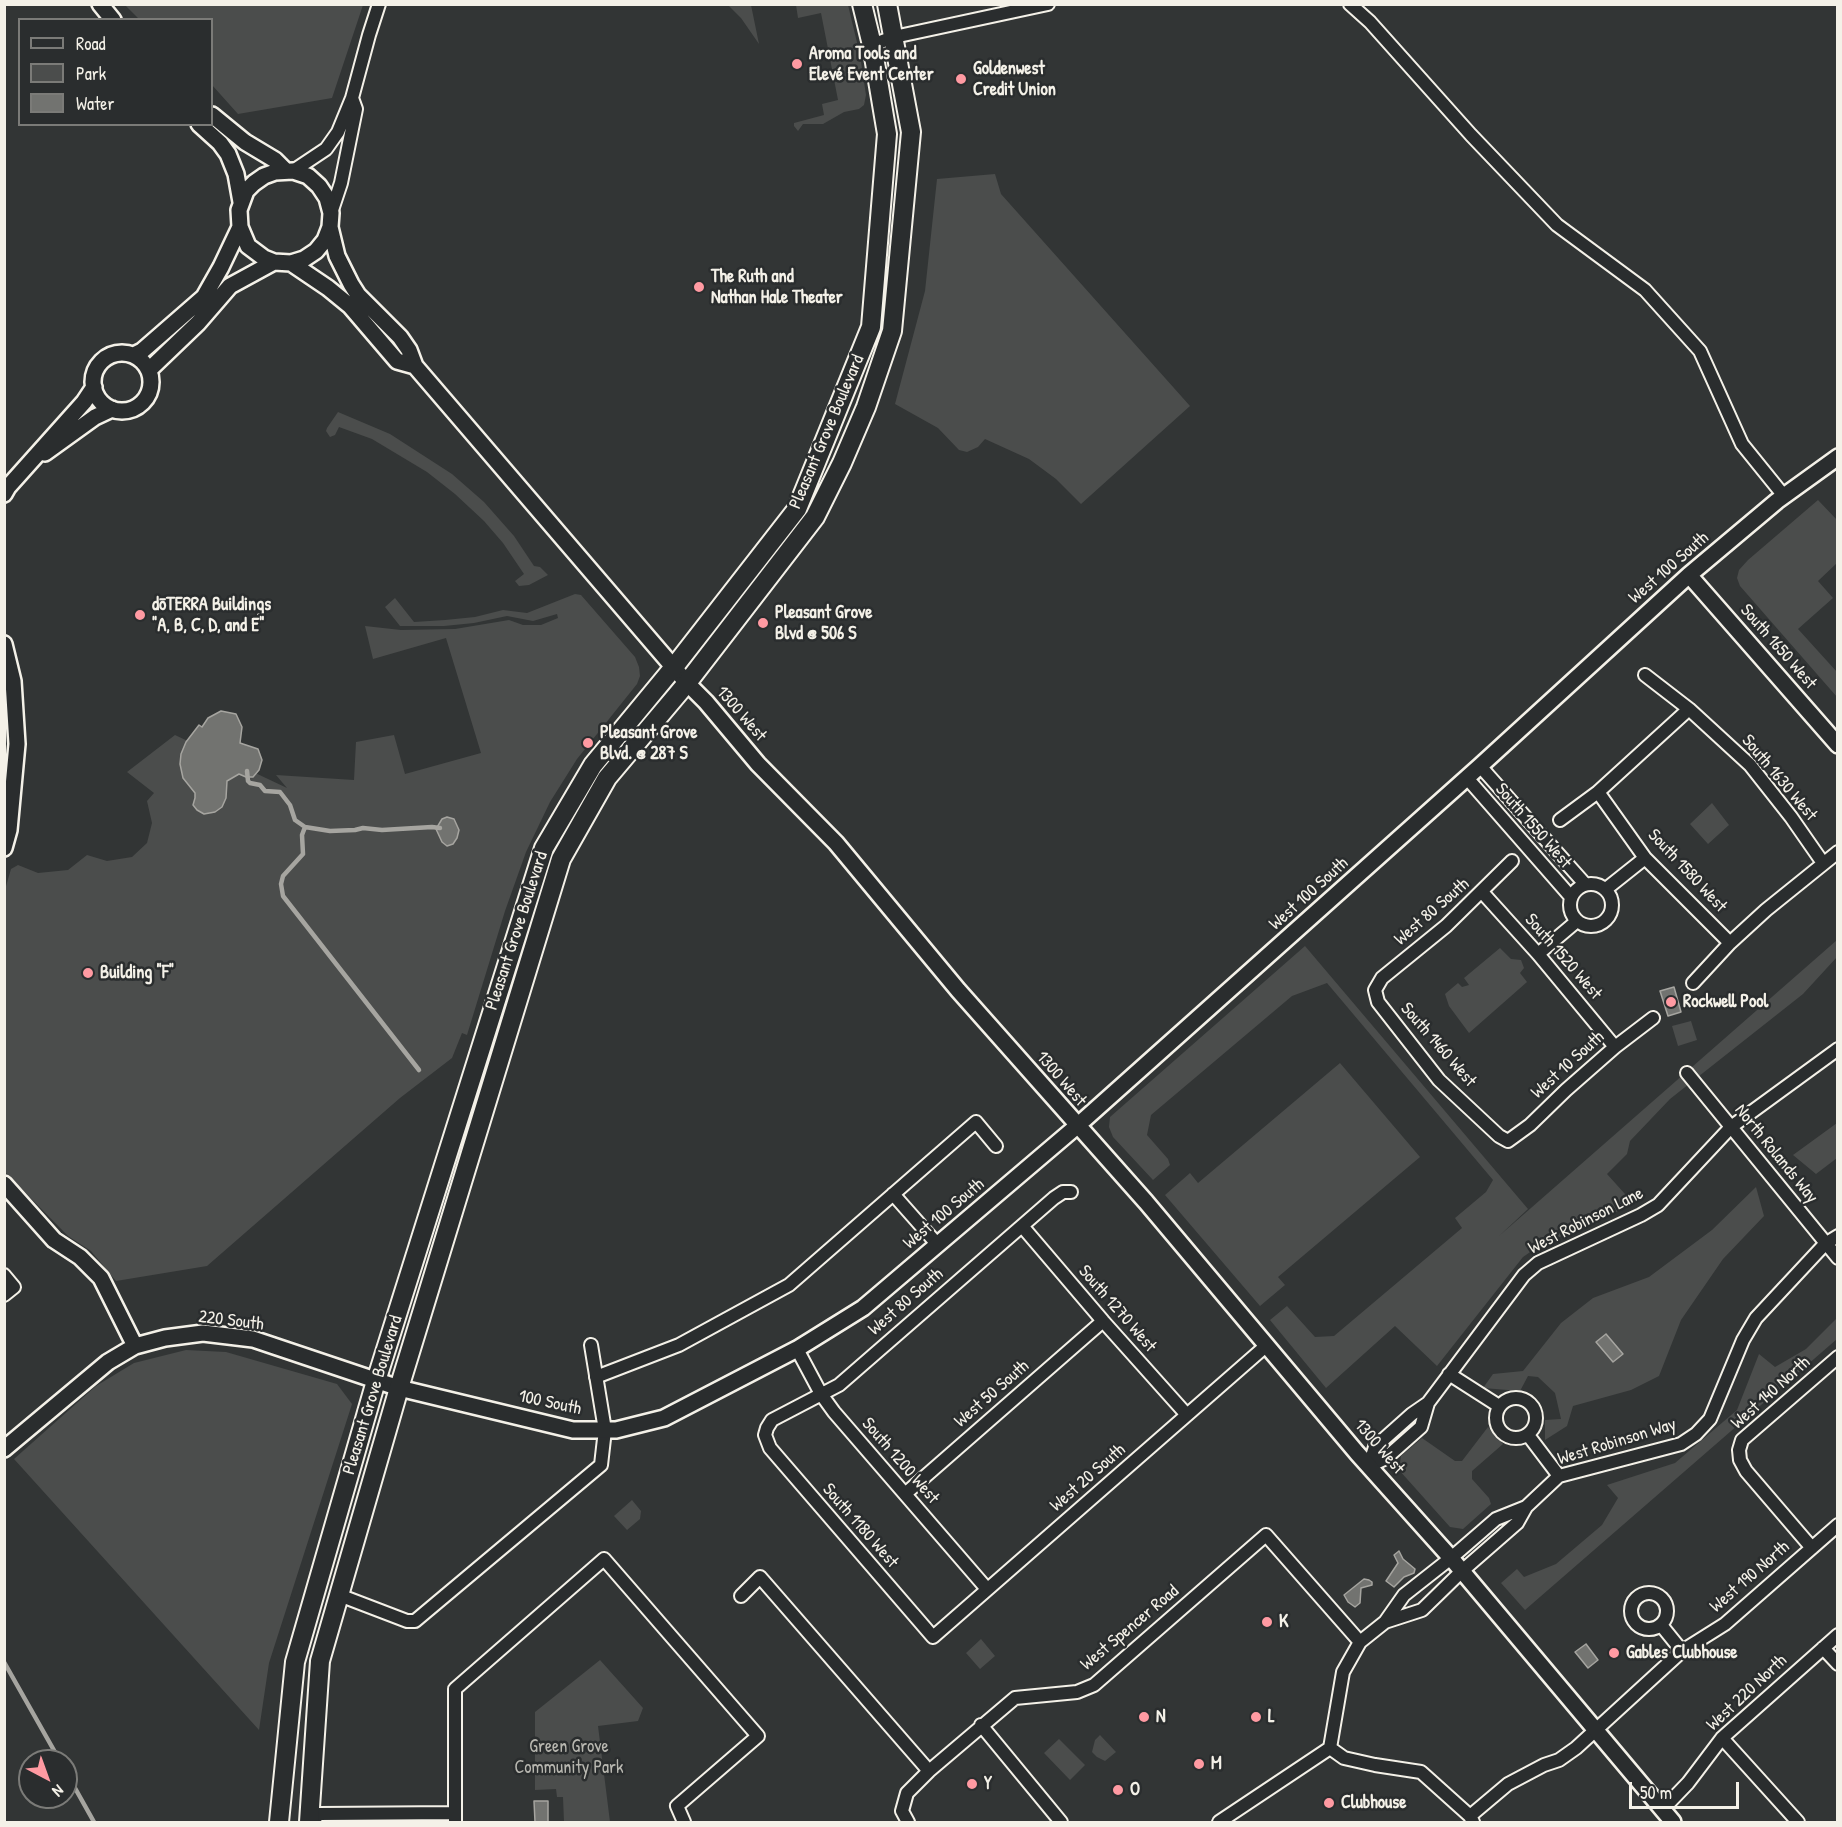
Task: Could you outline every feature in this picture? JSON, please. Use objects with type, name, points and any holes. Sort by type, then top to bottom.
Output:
[{"type":"main road","name":"Pleasant Grove Boulevard","points":[[310,1822],[320,1661],[339,1595],[388,1384],[544,848],[593,765],[674,667],[796,509],[871,327],[886,134],[872,45],[862,4]]},
{"type":"main road","name":"Pleasant Grove Boulevard","points":[[279,1822],[295,1662],[561,859],[607,778],[687,682],[815,517],[866,407],[892,331],[911,132],[887,4]]},
{"type":"street","points":[[100,4],[111,18]]},
{"type":"street","points":[[290,171],[316,157],[333,141],[352,98],[379,4]]},
{"type":"street","points":[[872,45],[894,37],[1048,4]]},
{"type":"street","points":[[1350,4],[1370,22],[1471,135],[1557,225],[1645,290],[1701,351],[1742,444],[1784,496]]},
{"type":"street","points":[[352,98],[356,109],[341,183],[331,220],[325,240],[316,251],[304,259],[291,263],[274,262],[256,253],[243,237],[240,227],[239,210],[246,191],[264,176],[275,172],[290,171],[308,176],[327,198],[331,220],[338,256],[351,284],[358,295],[400,337],[410,350],[415,366]]},
{"type":"street","points":[[213,116],[245,142],[290,171]]},
{"type":"street","points":[[201,126],[220,143],[228,154],[233,165],[241,202]]},
{"type":"street","points":[[134,355],[142,351],[204,297],[240,227]]},
{"type":"street","points":[[149,370],[198,323],[230,286],[274,262]]},
{"type":"street","points":[[291,263],[350,306],[397,361],[415,366]]},
{"type":"street","points":[[4,494],[84,402],[94,387],[97,368],[107,357],[121,353],[134,355],[149,370],[151,379],[147,398],[131,410],[112,409],[100,401],[94,387]]},
{"type":"street","name":"1300 West","points":[[415,366],[758,764],[836,843],[958,990],[1146,1203],[1369,1466],[1451,1558],[1673,1822]]},
{"type":"street","points":[[30,463],[95,417],[112,409]]},
{"type":"street","name":"West 100 South","points":[[797,1349],[863,1308],[1077,1126],[1467,778],[1689,574],[1784,496],[1838,457]]},
{"type":"street","name":"South 1650 West","points":[[1689,574],[1838,745]]},
{"type":"street","points":[[4,644],[13,681],[17,744],[9,830],[4,848]]},
{"type":"street","name":"South 1630 West","points":[[1645,675],[1689,709],[1750,765],[1791,817],[1822,863]]},
{"type":"street","points":[[1560,820],[1598,792],[1689,709]]},
{"type":"street","name":"South 1550 West","points":[[1480,766],[1585,884]]},
{"type":"street","name":"South 1550 West","points":[[1467,778],[1571,897]]},
{"type":"street","name":"South 1580 West","points":[[1598,792],[1646,858],[1730,943]]},
{"type":"street","points":[[1693,983],[1730,943],[1785,893],[1838,852]]},
{"type":"street","points":[[1606,890],[1646,858]]},
{"type":"street","name":"West 80 South","points":[[1375,990],[1382,978],[1446,926],[1512,861]]},
{"type":"street","points":[[1585,884],[1596,884],[1606,890],[1610,896],[1612,909],[1604,921],[1590,926],[1577,921],[1570,910],[1571,897],[1579,887],[1585,884]]},
{"type":"street","name":"South 1520 West","points":[[1482,892],[1538,954],[1615,1047]]},
{"type":"street","points":[[1538,954],[1577,921]]},
{"type":"street","name":"South 1460 West","points":[[1375,990],[1378,1002],[1439,1080],[1499,1136],[1508,1141]]},
{"type":"street","name":"West 10 South","points":[[1508,1141],[1530,1125],[1615,1047],[1653,1018]]},
{"type":"street","name":"West Robinson Lane","points":[[1369,1466],[1375,1447],[1428,1403],[1524,1275],[1538,1263],[1658,1205],[1731,1127],[1838,1048]]},
{"type":"street","name":"North Rolands Way","points":[[1687,1073],[1838,1258]]},
{"type":"street","points":[[596,1377],[680,1346],[789,1285],[976,1122],[996,1146]]},
{"type":"street","points":[[4,1184],[54,1240],[80,1257],[101,1278],[135,1346]]},
{"type":"street","name":"West 80 South","points":[[765,1436],[772,1420],[839,1385],[1054,1198],[1063,1192],[1071,1192]]},
{"type":"street","points":[[893,1194],[938,1245]]},
{"type":"street","name":"South 1270 West","points":[[1022,1226],[1187,1415]]},
{"type":"street","name":"West Robinson Way","points":[[1526,1507],[1559,1476],[1682,1444],[1696,1434],[1710,1419],[1743,1340],[1756,1318],[1825,1244],[1838,1236]]},
{"type":"street","points":[[4,1275],[14,1287],[4,1295]]},
{"type":"street","name":"West 50 South","points":[[905,1494],[1103,1321]]},
{"type":"street","name":"220 South","points":[[4,1449],[108,1362],[135,1346],[165,1338],[203,1333],[253,1339],[388,1384]]},
{"type":"street","points":[[339,1595],[407,1621],[415,1621],[601,1465],[605,1430],[591,1345]]},
{"type":"street","name":"West 20 South","points":[[933,1637],[1267,1345]]},
{"type":"street","name":"100 South","points":[[388,1384],[573,1430],[605,1430],[627,1428],[664,1418],[797,1349]]},
{"type":"street","name":"South 1200 West","points":[[797,1349],[821,1394],[834,1412],[987,1589]]},
{"type":"street","name":"West 140 North","points":[[1812,1548],[1746,1471],[1740,1460],[1739,1450],[1742,1440],[1838,1357]]},
{"type":"street","points":[[1449,1374],[1499,1406]]},
{"type":"street","points":[[1507,1399],[1527,1400],[1536,1413],[1537,1421],[1533,1430],[1528,1435],[1516,1439],[1502,1434],[1495,1420],[1499,1406],[1507,1399]]},
{"type":"street","points":[[1528,1435],[1559,1476]]},
{"type":"street","name":"South 1180 West","points":[[765,1436],[770,1449],[933,1637]]},
{"type":"street","points":[[1219,1822],[1330,1748],[1343,1672],[1360,1642],[1385,1622],[1404,1595],[1496,1519],[1526,1507]]},
{"type":"street","points":[[1385,1622],[1422,1610],[1517,1523],[1526,1507]]},
{"type":"street","name":"West 190 North","points":[[1472,1819],[1508,1784],[1544,1765],[1559,1760],[1596,1732],[1635,1696],[1663,1681],[1682,1652],[1725,1624],[1838,1525]]},
{"type":"street","name":"West Spencer Road","points":[[905,1817],[907,1793],[981,1725],[1015,1698],[1077,1692],[1094,1685],[1266,1536],[1360,1642]]},
{"type":"street","points":[[310,1822],[319,1814],[348,1818],[456,1818],[454,1689],[604,1559],[758,1736],[677,1806],[684,1822]]},
{"type":"street","points":[[741,1596],[760,1577],[929,1771]]},
{"type":"street","points":[[1661,1625],[1682,1652]]},
{"type":"street","name":"West 220 North","points":[[1662,1810],[1688,1783],[1722,1737],[1838,1635]]},
{"type":"street","points":[[1823,1648],[1838,1664]]},
{"type":"street","points":[[981,1725],[1061,1822]]},
{"type":"street","points":[[1722,1737],[1798,1822]]},
{"type":"street","points":[[1330,1748],[1344,1758],[1421,1772],[1472,1819]]},
{"type":"green space","points":[[125,5],[363,5],[332,98],[238,114],[213,86],[213,18],[138,18]]},
{"type":"green space","points":[[728,5],[751,5],[759,44],[741,18]]},
{"type":"green space","points":[[796,5],[848,5],[860,55],[866,95],[864,105],[859,109],[844,112],[823,124],[803,124],[798,131],[794,123],[824,115],[822,104],[838,100],[821,13],[798,18]]},
{"type":"green space","points":[[995,174],[1001,194],[1190,406],[1081,504],[1056,479],[1029,459],[985,439],[978,447],[967,452],[959,450],[938,428],[895,404],[925,291],[937,179]]},
{"type":"green space","points":[[338,412],[390,434],[452,474],[484,502],[514,536],[534,566],[540,567],[548,575],[529,585],[519,586],[515,581],[524,574],[503,543],[484,521],[455,494],[427,472],[372,439],[339,427],[335,435],[330,437],[326,431]]},
{"type":"green space","points":[[1818,500],[1837,520],[1837,563],[1818,581],[1833,598],[1798,629],[1837,672],[1837,697],[1740,586],[1737,578],[1739,570],[1748,560]]},
{"type":"green space","points":[[575,594],[581,595],[635,657],[640,676],[637,684],[577,759],[550,802],[526,852],[505,911],[467,1035],[462,1033],[452,1058],[400,1098],[207,1266],[116,1281],[91,1251],[68,1236],[5,1172],[4,893],[11,869],[18,865],[38,873],[68,870],[87,855],[107,861],[132,857],[147,843],[152,823],[147,801],[154,793],[127,772],[175,735],[287,788],[276,775],[354,780],[356,742],[394,735],[405,774],[481,753],[446,638],[373,659],[365,626],[401,630],[455,629],[509,620],[523,625],[541,625],[558,618],[557,614],[533,621],[507,616],[444,626],[400,626],[385,607],[395,598],[414,622],[445,620],[475,617],[503,610],[527,613]]},
{"type":"green space","points":[[1712,803],[1729,825],[1708,844],[1690,824]]},
{"type":"green space","points":[[1837,940],[1837,957],[1803,994],[1670,1099],[1630,1141],[1627,1154],[1607,1174],[1634,1204],[1539,1246],[1523,1257],[1437,1366],[1395,1326],[1326,1388],[1270,1320],[1287,1306],[1315,1337],[1334,1336],[1462,1228],[1455,1218],[1486,1192],[1493,1180],[1327,983],[1292,996],[1151,1115],[1147,1135],[1168,1159],[1170,1165],[1153,1180],[1113,1137],[1109,1127],[1110,1117],[1305,946],[1528,1209],[1499,1236]]},
{"type":"green space","points":[[1500,948],[1511,959],[1521,960],[1524,968],[1520,973],[1527,982],[1469,1033],[1449,1006],[1445,994],[1458,983],[1462,987],[1469,985],[1464,978]]},
{"type":"green space","points":[[1691,1021],[1697,1040],[1678,1046],[1672,1026]]},
{"type":"green space","points":[[1340,1063],[1420,1157],[1278,1277],[1285,1285],[1260,1306],[1165,1195],[1190,1173],[1198,1183]]},
{"type":"green space","points":[[1837,1123],[1837,1158],[1816,1174],[1793,1155]]},
{"type":"green space","points":[[1756,1187],[1764,1216],[1723,1259],[1681,1320],[1659,1376],[1631,1390],[1573,1406],[1567,1426],[1545,1440],[1545,1420],[1561,1419],[1555,1393],[1538,1377],[1528,1376],[1520,1391],[1483,1388],[1493,1374],[1523,1371],[1561,1323],[1593,1298],[1649,1277],[1712,1230]]},
{"type":"green space","points":[[1837,1318],[1837,1339],[1525,1610],[1501,1583],[1517,1569],[1524,1577],[1556,1564],[1602,1525],[1618,1498],[1607,1485],[1675,1463],[1737,1410],[1759,1354],[1775,1367],[1806,1349]]},
{"type":"green space","points":[[186,1350],[226,1352],[337,1384],[352,1404],[269,1663],[259,1730],[14,1459],[96,1386],[134,1363]]},
{"type":"green space","points":[[1488,1427],[1503,1444],[1472,1471],[1472,1479],[1489,1498],[1491,1504],[1463,1529],[1450,1527],[1399,1470],[1401,1456],[1422,1438],[1455,1461],[1462,1461]]},
{"type":"green space","points":[[632,1500],[641,1511],[640,1519],[627,1530],[614,1516]]},
{"type":"green space","points":[[981,1639],[995,1656],[980,1669],[966,1653]]},
{"type":"green space","name":"Green Grove Community Park","points":[[600,1660],[643,1708],[638,1721],[598,1726],[610,1822],[564,1822],[563,1797],[557,1797],[556,1789],[535,1790],[535,1712]]},
{"type":"green space","points":[[1100,1735],[1116,1752],[1105,1761],[1092,1752],[1095,1740]]},
{"type":"green space","points":[[1059,1739],[1085,1765],[1070,1780],[1044,1753]]},
{"type":"water","points":[[221,711],[236,714],[242,727],[240,743],[258,749],[262,760],[259,770],[253,777],[239,774],[227,781],[226,798],[222,807],[215,812],[204,814],[193,805],[195,793],[183,778],[180,764],[181,754],[186,742],[199,725],[202,727],[208,718]]},
{"type":"water","points":[[447,817],[454,819],[459,830],[453,844],[447,846],[442,842],[436,829],[442,819]]},
{"type":"water","name":"Rockwell Pool","points":[[1674,987],[1681,1012],[1668,1016],[1660,991]]},
{"type":"water","points":[[1606,1334],[1623,1354],[1613,1362],[1596,1342]]},
{"type":"water","points":[[1399,1551],[1403,1559],[1415,1569],[1414,1573],[1404,1577],[1394,1587],[1386,1581],[1398,1563],[1394,1555]]},
{"type":"water","points":[[1364,1579],[1372,1582],[1372,1585],[1361,1588],[1360,1603],[1355,1607],[1344,1595]]},
{"type":"water","points":[[1586,1644],[1598,1660],[1588,1668],[1575,1652]]},
{"type":"water","points":[[534,1801],[548,1801],[548,1822],[535,1822]]},
{"type":"waterway","points":[[247,771],[250,783],[260,785],[265,791],[280,792],[290,805],[295,820],[305,827],[330,831],[363,828],[382,830],[440,828]]},
{"type":"waterway","points":[[305,827],[302,835],[303,854],[283,876],[281,884],[283,896],[419,1070]]},
{"type":"waterway","points":[[4,1662],[53,1749]]},
{"type":"waterway","points":[[78,1793],[94,1822]]},
{"type":"place","name":"Aroma Tools and Elevé Event Center","points":[[797,64]]},
{"type":"place","name":"Goldenwest Credit Union","points":[[961,79]]},
{"type":"place","name":"The Ruth and Nathan Hale Theater","points":[[699,287]]},
{"type":"place","name":"dōTERRA Buildings \"A, B, C, D, and E\"","points":[[140,615]]},
{"type":"place","name":"Pleasant Grove Blvd @ 506 S","points":[[763,623]]},
{"type":"place","name":"Pleasant Grove Blvd. @ 287 S","points":[[588,743]]},
{"type":"place","name":"Building \"F\"","points":[[88,973]]},
{"type":"place","name":"Rockwell Pool","points":[[1671,1002]]},
{"type":"place","name":"K","points":[[1267,1622]]},
{"type":"place","name":"Gables Clubhouse","points":[[1614,1653]]},
{"type":"place","name":"N","points":[[1144,1717]]},
{"type":"place","name":"L","points":[[1256,1717]]},
{"type":"place","name":"M","points":[[1199,1764]]},
{"type":"place","name":"Y","points":[[972,1784]]},
{"type":"place","name":"O","points":[[1118,1790]]},
{"type":"place","name":"Clubhouse","points":[[1329,1803]]}]
